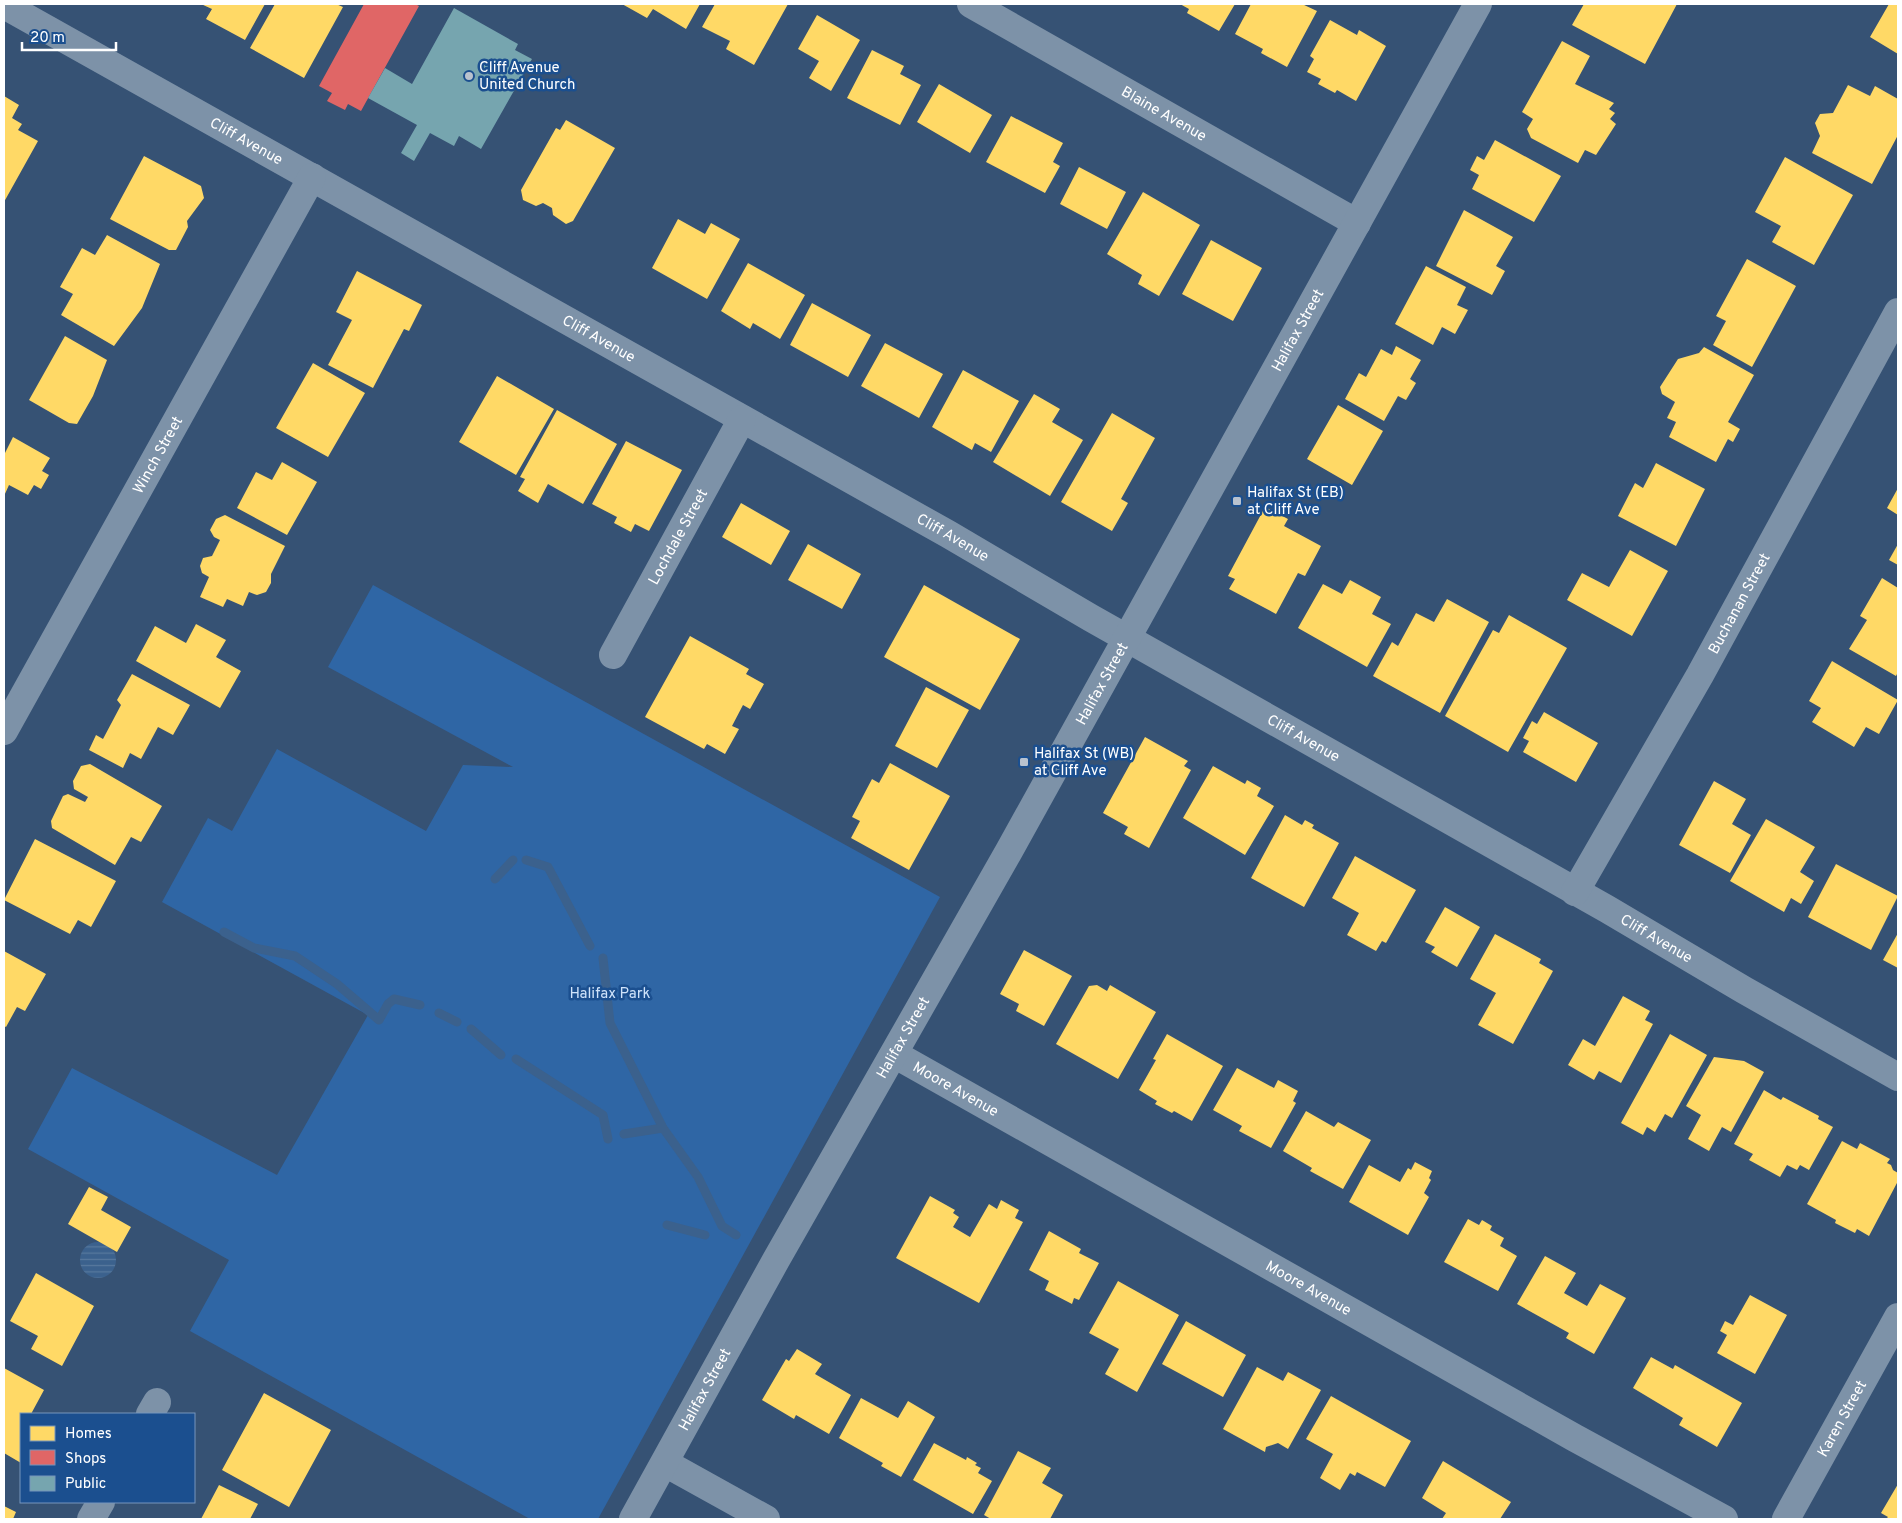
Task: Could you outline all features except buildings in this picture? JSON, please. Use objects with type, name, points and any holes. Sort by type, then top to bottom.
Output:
[{"type":"street","name":"Blaine Avenue","points":[[971,4],[1357,223]]},
{"type":"street","name":"Halifax Street","points":[[633,1519],[1478,4]]},
{"type":"street","name":"Cliff Avenue","points":[[4,5],[940,530],[1126,638],[1898,1077]]},
{"type":"street","name":"Winch Street","points":[[4,731],[312,178]]},
{"type":"street","name":"Buchanan Street","points":[[1575,892],[1700,675],[1898,312]]},
{"type":"street","name":"Lochdale Street","points":[[613,655],[742,419]]},
{"type":"street","name":"Moore Avenue","points":[[894,1054],[1575,1438],[1724,1519]]},
{"type":"street","name":"Karen Street","points":[[1786,1519],[1898,1317]]},
{"type":"street","points":[[665,1463],[766,1519]]},
{"type":"street","points":[[91,1519],[100,1503]]},
{"type":"green space","name":"Halifax Park","points":[[373,585],[940,897],[598,1519],[530,1519],[190,1331],[229,1260],[28,1149],[72,1068],[277,1175],[368,1015],[162,902],[208,818],[232,831],[277,749],[426,831],[463,765],[513,767],[328,667]]},
{"type":"shaded area","points":[[98,1242],[110,1248],[116,1260],[110,1272],[98,1278],[86,1272],[80,1260],[86,1248]]},
{"type":"waterway","points":[[495,879],[513,860]]},
{"type":"waterway","points":[[526,860],[548,867],[590,946]]},
{"type":"waterway","points":[[224,932],[254,948],[295,956],[337,984],[379,1020],[388,1004],[394,999],[420,1005]]},
{"type":"waterway","points":[[603,958],[610,1023],[663,1128]]},
{"type":"waterway","points":[[439,1013],[457,1022]]},
{"type":"waterway","points":[[471,1029],[501,1055]]},
{"type":"waterway","points":[[516,1059],[603,1115],[608,1139]]},
{"type":"waterway","points":[[624,1134],[663,1128],[698,1177],[722,1226],[736,1235]]},
{"type":"waterway","points":[[667,1225],[705,1235]]},
{"type":"place","name":"Cliff Avenue United Church","points":[[469,76]]},
{"type":"place","name":"Halifax St (EB) at Cliff Ave","points":[[1237,501]]},
{"type":"place","name":"Halifax St (WB) at Cliff Ave","points":[[1024,762]]}]
